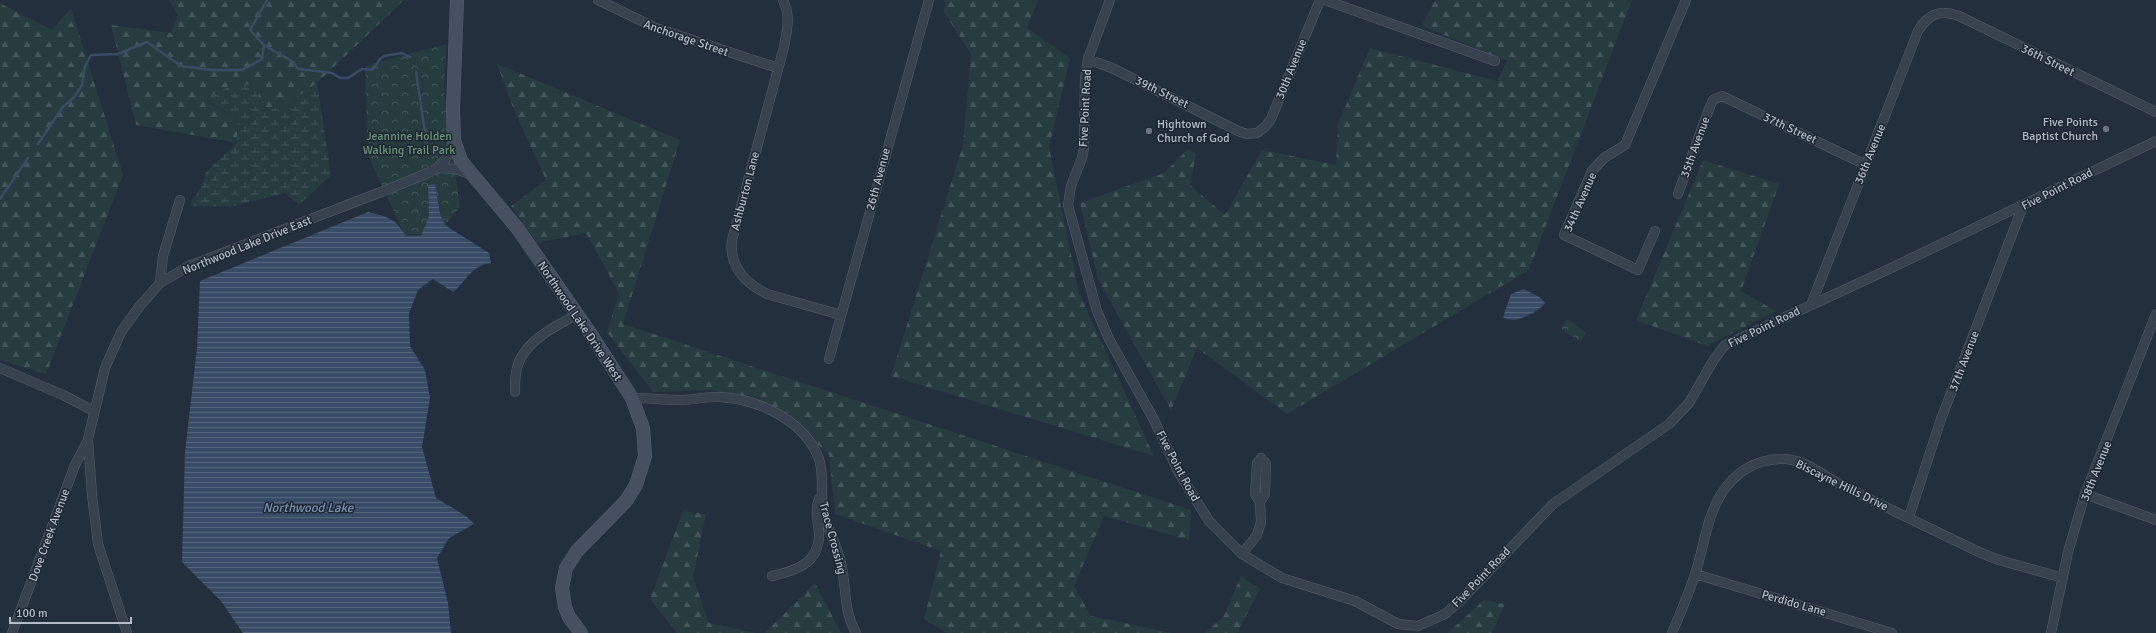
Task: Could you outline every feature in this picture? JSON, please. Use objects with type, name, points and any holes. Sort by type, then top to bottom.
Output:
[{"type":"street","name":"Northwood Lake Drive West","points":[[458,0],[452,109],[454,140],[461,161],[470,174],[518,229],[632,398],[644,437],[645,456],[640,475],[626,501],[576,551],[566,568],[562,588],[565,607],[569,616],[581,633]]},
{"type":"street","name":"Anchorage Street","points":[[598,0],[656,28],[778,68]]},
{"type":"street","name":"Ashburton Lane","points":[[783,0],[788,9],[789,19],[784,47],[731,250],[737,269],[743,277],[758,289],[767,294],[841,315]]},
{"type":"street","name":"26th Avenue","points":[[829,359],[929,0]]},
{"type":"street","name":"Five Point Road","points":[[1110,0],[1094,39],[1088,59],[1085,78],[1084,148],[1082,158],[1071,186],[1068,205],[1097,312],[1106,335],[1153,418],[1182,479],[1209,521],[1242,554],[1282,578],[1355,601],[1398,624],[1418,626],[1427,624],[1445,614],[1460,601],[1553,504],[1652,436],[1683,411],[1713,360],[1725,345],[2023,206],[2156,140]]},
{"type":"street","name":"30th Avenue","points":[[1257,133],[1265,127],[1275,110],[1320,0]]},
{"type":"street","points":[[1326,0],[1495,61]]},
{"type":"street","name":"34th Avenue","points":[[1655,231],[1638,270],[1564,235],[1592,171],[1604,158],[1625,145],[1686,0]]},
{"type":"street","name":"36th Street","points":[[1940,12],[1959,16],[2156,112]]},
{"type":"street","name":"36th Avenue","points":[[1811,305],[1918,31],[1930,16],[1940,12]]},
{"type":"street","name":"39th Street","points":[[1088,59],[1114,69],[1238,131],[1247,134],[1257,133]]},
{"type":"street","name":"37th Street","points":[[1713,100],[1722,96],[1732,100],[1866,165]]},
{"type":"street","name":"35th Avenue","points":[[1678,194],[1713,100]]},
{"type":"street","name":"Northwood Lake Drive East","points":[[437,168],[445,160],[454,140]]},
{"type":"street","name":"Northwood Lake Drive East","points":[[127,633],[98,544],[88,439],[105,368],[112,349],[126,324],[160,283],[189,266],[366,198],[437,168],[461,161]]},
{"type":"street","points":[[437,168],[455,170],[470,174]]},
{"type":"street","points":[[160,283],[163,256],[180,200]]},
{"type":"street","name":"37th Avenue","points":[[1909,517],[1941,419],[2023,206]]},
{"type":"street","name":"38th Avenue","points":[[2051,633],[2068,552],[2086,494],[2156,314]]},
{"type":"street","points":[[515,392],[516,374],[521,356],[542,336],[576,315]]},
{"type":"street","points":[[0,368],[63,395],[94,411]]},
{"type":"street","name":"Trace Crossing","points":[[632,398],[684,400],[708,397],[728,398],[757,405],[792,423],[806,438],[817,454],[820,464],[821,494],[824,513],[841,562],[848,619],[856,633]]},
{"type":"street","name":"Dove Creek Avenue","points":[[12,633],[75,465],[88,439]]},
{"type":"street","points":[[1242,554],[1257,535],[1261,522],[1260,502],[1255,494],[1257,463],[1261,456],[1266,464],[1265,494],[1260,502]]},
{"type":"street","name":"Biscayne Hills Drive","points":[[1672,633],[1695,574],[1708,523],[1720,496],[1731,479],[1736,475],[1747,467],[1765,461],[1785,459],[1804,464],[1981,553],[1999,560],[2063,578]]},
{"type":"street","points":[[1256,480],[1265,480]]},
{"type":"street","points":[[772,576],[800,569],[810,560],[816,548],[819,536],[816,513],[821,494]]},
{"type":"street","points":[[2086,494],[2156,520]]},
{"type":"street","name":"Perdido Lane","points":[[1695,574],[1892,633]]},
{"type":"green space","points":[[169,0],[404,0],[317,83],[282,108],[260,109],[258,84],[215,93],[207,102],[238,119],[237,143],[136,125],[111,25],[171,33],[178,16]]},
{"type":"green space","points":[[945,0],[1038,0],[1027,28],[1070,58],[1049,147],[1079,293],[1154,456],[891,376],[963,145],[971,54],[944,12]]},
{"type":"green space","points":[[1435,0],[1632,0],[1529,270],[1287,414],[1197,348],[1171,410],[1098,279],[1080,203],[1164,173],[1188,149],[1196,154],[1190,185],[1225,215],[1262,150],[1336,165],[1338,124],[1370,48],[1497,81],[1507,61],[1422,26]]},
{"type":"green space","points":[[0,3],[52,30],[71,8],[123,175],[46,374],[0,360]]},
{"type":"green space","name":"Jeannine Holden Walking Trail Park","points":[[446,44],[444,91],[460,207],[445,225],[440,214],[435,185],[428,185],[429,216],[421,236],[405,236],[368,155],[365,66]]},
{"type":"green space","points":[[497,64],[680,140],[623,324],[1191,510],[1189,540],[1104,516],[1074,586],[1091,616],[1172,633],[947,633],[924,619],[941,551],[835,514],[829,455],[776,407],[712,390],[653,392],[607,332],[619,293],[586,233],[537,243],[511,206],[546,180],[514,110]]},
{"type":"green space","points":[[317,83],[331,175],[299,205],[285,193],[229,207],[189,206],[201,187],[206,172],[237,143],[238,119],[207,101],[212,96],[224,89],[237,85],[258,84],[260,109],[282,108]]},
{"type":"green space","points":[[1703,160],[1779,184],[1741,291],[1776,311],[1707,346],[1636,320]]},
{"type":"green space","points":[[1568,319],[1586,333],[1580,342],[1562,329],[1562,325]]},
{"type":"green space","points":[[683,511],[706,514],[693,577],[709,623],[756,633],[677,633],[650,599]]},
{"type":"green space","points":[[1241,576],[1260,589],[1237,633],[1205,633],[1224,616]]},
{"type":"green space","points":[[815,583],[841,633],[765,633]]},
{"type":"green space","points":[[1484,600],[1505,604],[1492,633],[1448,633]]},
{"type":"water","name":"Northwood Lake","points":[[435,184],[440,214],[445,225],[489,253],[491,263],[478,267],[474,270],[453,292],[433,279],[418,290],[409,313],[410,346],[425,370],[430,398],[422,447],[436,498],[466,516],[474,524],[449,538],[437,558],[448,603],[451,633],[243,633],[221,601],[182,562],[185,452],[197,348],[200,281],[368,212],[390,219],[398,225],[406,236],[421,236],[429,216],[428,185]]},
{"type":"water","points":[[1524,289],[1541,298],[1545,303],[1537,311],[1519,319],[1513,320],[1503,317],[1511,294]]},
{"type":"waterway","points":[[267,0],[250,30],[264,45],[293,62],[298,69],[332,73],[340,78],[348,78],[362,69],[371,70],[384,56],[402,53],[410,57]]},
{"type":"waterway","points":[[38,144],[62,108],[75,96],[82,85],[85,66],[91,55],[118,54],[147,42],[181,66],[211,70],[242,70],[262,59],[264,45]]},
{"type":"waterway","points":[[416,72],[428,153]]},
{"type":"waterway","points":[[0,199],[28,158]]},
{"type":"place","name":"Five Points Baptist Church","points":[[2106,129]]},
{"type":"place","name":"Hightown Church of God","points":[[1149,131]]}]
